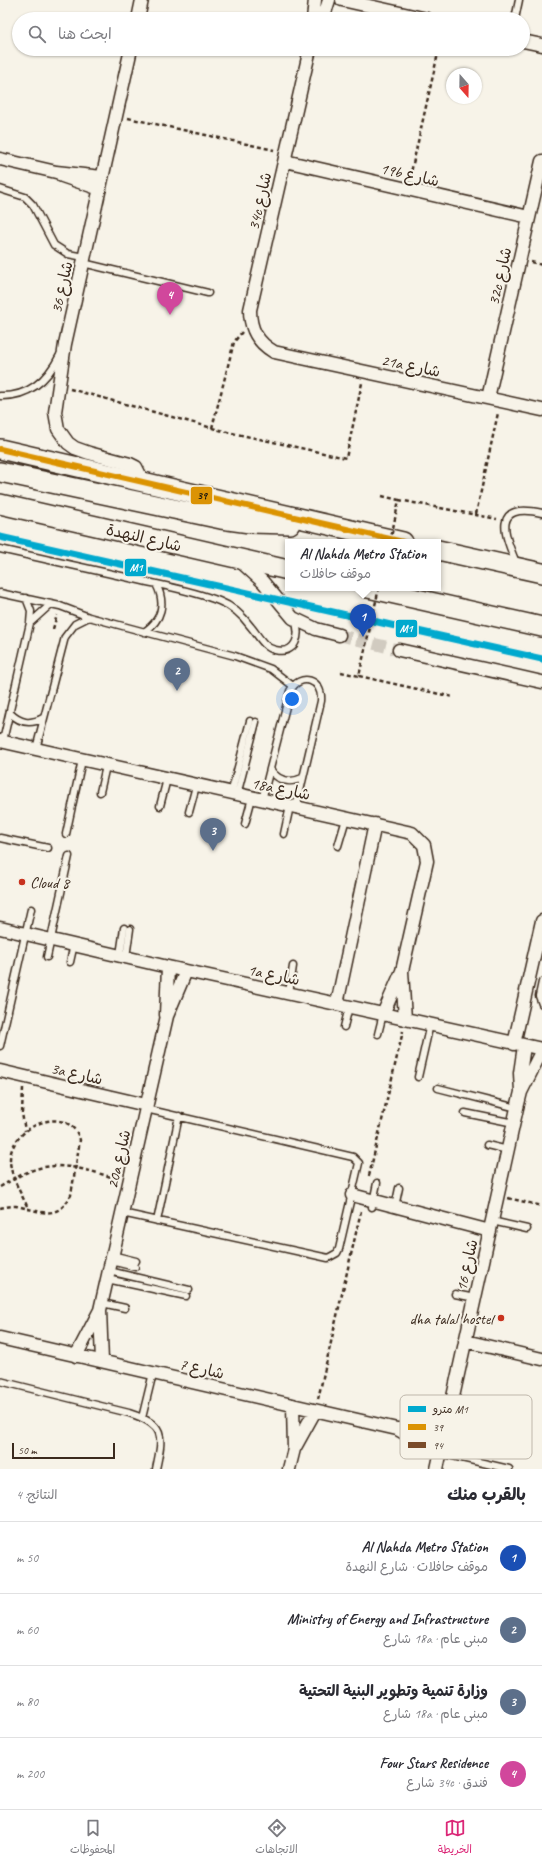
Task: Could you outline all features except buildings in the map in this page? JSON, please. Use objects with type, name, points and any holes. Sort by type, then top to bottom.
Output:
[{"type":"main road","points":[[0,449],[389,539]]},
{"type":"main road","points":[[0,472],[250,524],[321,524]]},
{"type":"main road","name":"شارع النهدة","points":[[0,504],[285,569]]},
{"type":"main road","points":[[441,551],[542,573]]},
{"type":"main road","points":[[381,591],[542,628]]},
{"type":"street","points":[[139,12],[142,0]]},
{"type":"street","points":[[314,12],[315,0]]},
{"type":"street","points":[[325,12],[329,0]]},
{"type":"street","points":[[342,0],[396,12]]},
{"type":"street","points":[[530,42],[542,45]]},
{"type":"street","name":"شارع 36","points":[[129,56],[65,344],[54,412],[60,432],[68,443],[75,448],[130,464],[136,468],[140,475],[141,482]]},
{"type":"street","name":"34c شارع","points":[[252,330],[250,310],[308,56]]},
{"type":"street","name":"19b شارع","points":[[285,157],[407,190],[530,217]]},
{"type":"street","points":[[0,160],[56,172],[70,180],[101,183]]},
{"type":"street","name":"32c شارع","points":[[488,398],[542,161]]},
{"type":"street","name":"21a شارع","points":[[252,330],[265,347],[274,352],[542,410]]},
{"type":"street","points":[[237,558],[263,582],[293,618],[316,629],[338,635]]},
{"type":"street","points":[[399,650],[542,682]]},
{"type":"street","name":"18a شارع","points":[[2,741],[106,766],[412,833],[424,845],[427,861],[402,971],[383,1014]]},
{"type":"street","points":[[336,1004],[375,824]]},
{"type":"street","name":"شارع 16","points":[[521,1092],[519,1044],[542,921]]},
{"type":"street","name":"1a شارع","points":[[0,928],[542,1050]]},
{"type":"street","name":"20a شارع","points":[[167,1016],[166,1001],[168,967]]},
{"type":"street","name":"20a شارع","points":[[76,1356],[101,1306],[167,1016],[186,971]]},
{"type":"street","name":"18a شارع","points":[[402,971],[406,1019]]},
{"type":"street","name":"شارع 16","points":[[453,1395],[521,1092],[542,1050]]},
{"type":"street","name":"3a شارع","points":[[0,1071],[146,1107]]},
{"type":"street","points":[[352,1196],[370,1202],[491,1226]]},
{"type":"street","name":"20a شارع","points":[[101,1306],[102,1362]]},
{"type":"street","name":"شارع 7","points":[[0,1338],[315,1411],[400,1429]]},
{"type":"street","points":[[465,1341],[542,1359]]},
{"type":"street","points":[[293,1405],[294,1449]]},
{"type":"street","points":[[289,1469],[294,1449],[315,1411]]},
{"type":"street","name":"شارع 16","points":[[437,1469],[439,1459]]},
{"type":"lane","points":[[516,12],[519,0]]},
{"type":"lane","points":[[0,189],[26,197],[33,205],[54,245],[68,254],[83,260],[208,293]]},
{"type":"lane","points":[[0,396],[23,392],[40,383],[53,368],[65,344]]},
{"type":"lane","points":[[518,568],[505,535],[506,521],[509,516],[521,511],[542,513]]},
{"type":"lane","points":[[0,549],[212,598],[227,605],[240,615],[267,647],[274,650],[283,651],[292,647],[298,640],[299,631],[293,618]]},
{"type":"lane","points":[[144,632],[155,623],[161,611],[162,602],[156,584]]},
{"type":"lane","points":[[0,593],[60,606],[89,617],[265,666],[282,676],[293,686]]},
{"type":"lane","points":[[2,741],[10,713],[30,623],[31,611],[26,598]]},
{"type":"lane","points":[[30,623],[51,604]]},
{"type":"lane","points":[[36,749],[65,636],[75,624],[89,617]]},
{"type":"lane","points":[[246,824],[270,769],[293,686],[299,681],[306,680],[313,682],[319,687],[322,694],[302,778],[284,834]]},
{"type":"lane","points":[[10,713],[22,722],[29,723],[43,718]]},
{"type":"lane","points":[[234,794],[253,721]]},
{"type":"lane","points":[[66,834],[82,760]]},
{"type":"lane","points":[[100,792],[106,766]]},
{"type":"lane","points":[[270,769],[273,774],[284,781],[297,781],[302,778]]},
{"type":"lane","points":[[160,806],[167,779]]},
{"type":"lane","points":[[189,812],[196,786]]},
{"type":"lane","points":[[338,846],[346,818]]},
{"type":"lane","points":[[0,838],[48,848]]},
{"type":"lane","points":[[47,957],[69,856]]},
{"type":"lane","points":[[0,1046],[31,910]]},
{"type":"lane","points":[[123,956],[127,928]]},
{"type":"lane","points":[[70,962],[74,944]]},
{"type":"lane","points":[[289,993],[293,966]]},
{"type":"lane","points":[[542,982],[539,996],[542,1004]]},
{"type":"lane","points":[[344,1027],[349,1007]]},
{"type":"lane","points":[[378,1034],[383,1014]]},
{"type":"lane","points":[[418,1077],[430,1024]]},
{"type":"lane","points":[[438,1088],[517,1108]]},
{"type":"lane","points":[[122,1213],[328,1258],[337,1253],[339,1249],[359,1166],[356,1158],[146,1107]]},
{"type":"lane","points":[[465,1113],[514,1123]]},
{"type":"lane","points":[[157,1221],[179,1116]]},
{"type":"lane","points":[[487,1145],[508,1150]]},
{"type":"lane","points":[[370,1202],[377,1183]]},
{"type":"lane","points":[[395,1206],[399,1188]]},
{"type":"lane","points":[[491,1226],[527,1229]]},
{"type":"lane","points":[[110,1267],[136,1264]]},
{"type":"lane","points":[[110,1267],[189,1290]]},
{"type":"lane","points":[[110,1267],[186,1296]]},
{"type":"lane","points":[[455,1294],[475,1298]]},
{"type":"lane","points":[[101,1306],[125,1308]]},
{"type":"lane","points":[[142,1418],[153,1373]]},
{"type":"lane","points":[[0,1382],[129,1413],[142,1418],[152,1425],[161,1435],[162,1442],[156,1469]]},
{"type":"lane","points":[[463,1459],[509,1469]]},
{"type":"path","points":[[407,190],[437,56]]},
{"type":"path","points":[[116,115],[285,157]]},
{"type":"path","points":[[212,428],[234,342],[242,332],[252,330]]},
{"type":"path","points":[[64,387],[212,428],[346,458],[364,371]]},
{"type":"path","points":[[476,514],[500,401]]},
{"type":"path","points":[[382,496],[506,521]]},
{"type":"path","points":[[391,539],[399,500]]},
{"type":"path","points":[[359,676],[378,591]]},
{"type":"path","points":[[53,629],[60,606]]},
{"type":"path","points":[[340,672],[453,697]]},
{"type":"path","points":[[315,1411],[370,1202],[406,1019]]},
{"type":"path","points":[[25,1077],[22,1095],[22,1113],[25,1132]]},
{"type":"path","points":[[0,1208],[17,1206],[28,1210],[48,1213],[62,1208],[71,1195],[80,1140],[78,1132],[73,1126],[66,1122],[49,1120],[32,1126],[18,1138],[10,1161],[14,1178],[28,1210]]},
{"type":"path","points":[[0,1187],[14,1178],[42,1167],[76,1168],[130,1182]]},
{"type":"path","points":[[498,1196],[542,1206]]},
{"type":"tunnel","points":[[339,635],[399,650]]},
{"type":"metro line","name":"M1","points":[[0,537],[542,659]]},
{"type":"transit line","name":"39","points":[[0,449],[390,539]]},
{"type":"place","name":"Four Stars Residence","points":[[170,315]]},
{"type":"place","name":"Al Nahda Metro Station","points":[[363,637]]},
{"type":"place","name":"Ministry of Energy and Infrastructure","points":[[177,691]]},
{"type":"place","name":"وزارة تنمية وتطوير البنية التحتية","points":[[213,851]]},
{"type":"place","name":"Cloud 8","points":[[22,882]]},
{"type":"place","name":"dha talal hostel","points":[[501,1318]]}]
